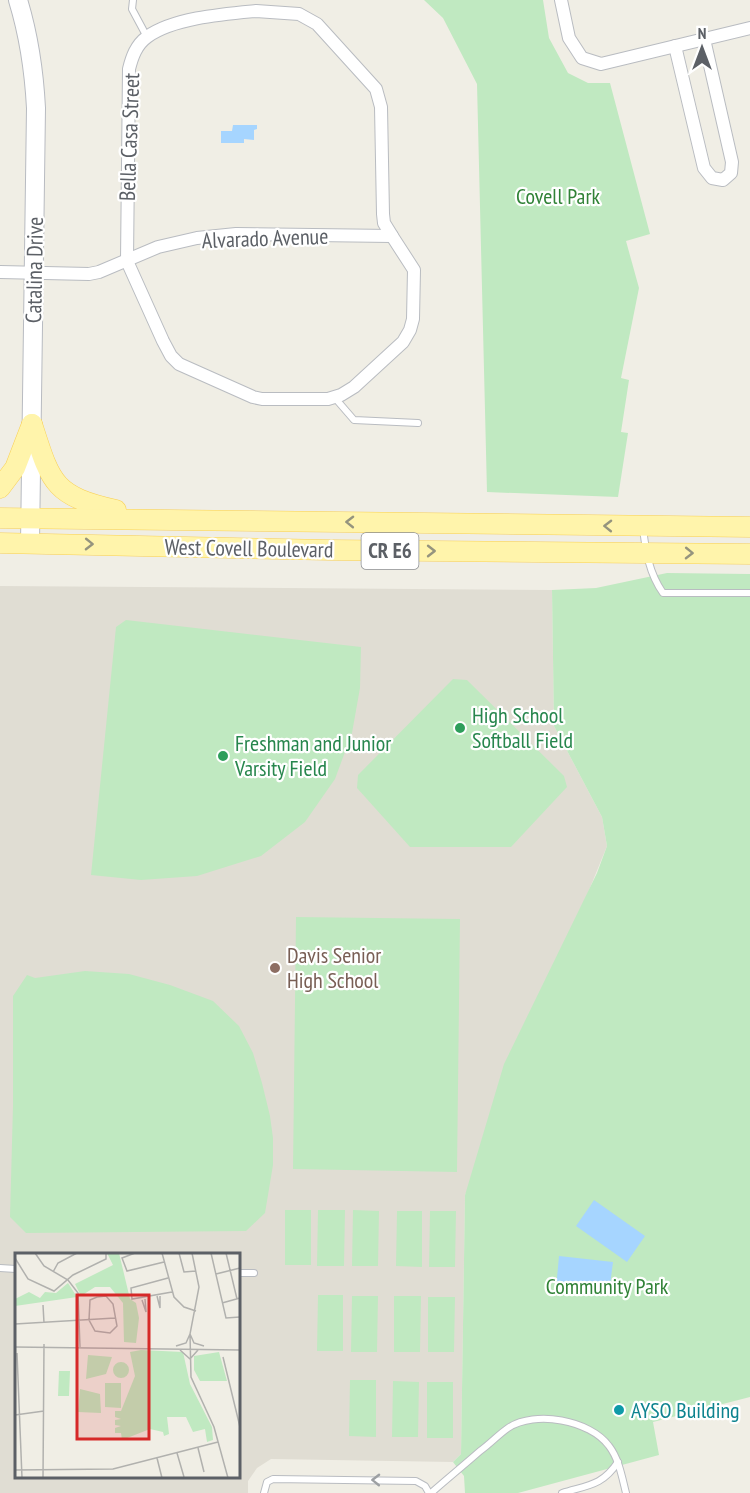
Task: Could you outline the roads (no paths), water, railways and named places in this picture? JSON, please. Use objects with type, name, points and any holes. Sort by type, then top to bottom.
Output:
[{"type":"main road","points":[[0,488],[15,468],[32,424]]},
{"type":"main road","points":[[32,424],[46,469],[63,491],[79,501],[95,506],[157,519]]},
{"type":"main road","name":"West Covell Boulevard","points":[[0,518],[750,527]]},
{"type":"main road","name":"West Covell Boulevard","points":[[0,543],[330,550],[750,554]]},
{"type":"street","name":"Catalina Drive","points":[[18,0],[29,35],[36,108],[30,543]]},
{"type":"street","points":[[561,0],[569,38],[582,58],[601,64],[750,28]]},
{"type":"street","points":[[127,261],[171,356],[187,369],[253,397],[334,398],[354,387],[403,342],[413,319],[414,270],[384,223],[379,97],[376,89],[317,24],[299,14],[256,11],[206,16],[176,24],[147,37]]},
{"type":"street","name":"Bella Casa Street","points":[[127,261],[129,69],[134,52],[147,37]]},
{"type":"street","points":[[675,46],[704,168],[712,178],[723,180],[731,173],[732,162],[704,39]]},
{"type":"street","name":"Alvarado Avenue","points":[[0,272],[89,274],[158,247],[197,238],[236,234],[392,236]]},
{"type":"lane","points":[[133,0],[132,9],[147,37]]},
{"type":"lane","points":[[334,398],[354,420],[418,423]]},
{"type":"lane","points":[[642,526],[653,579],[663,592],[750,593]]},
{"type":"lane","points":[[0,1268],[15,1269]]},
{"type":"lane","points":[[240,1273],[254,1273]]},
{"type":"lane","points":[[264,1493],[267,1482],[273,1479],[416,1481],[425,1486],[430,1493],[510,1426],[547,1419],[567,1420],[601,1436],[611,1448],[618,1462],[626,1493]]},
{"type":"lane","points":[[562,1493],[597,1483],[609,1475],[618,1462]]},
{"type":"water","points":[[233,125],[257,125],[257,129],[254,130],[254,140],[244,139],[244,143],[221,143],[221,131],[232,131]]},
{"type":"water","points":[[594,1200],[645,1236],[627,1262],[576,1226]]},
{"type":"water","points":[[559,1256],[613,1262],[609,1293],[556,1288]]},
{"type":"place","name":"High School Softball Field","points":[[460,728]]},
{"type":"place","name":"Freshman and Junior Varsity Field","points":[[223,756]]},
{"type":"place","name":"Davis Senior High School","points":[[275,968]]},
{"type":"place","name":"AYSO Building","points":[[619,1410]]},
{"type":"park label","name":"Covell Park","points":[[558,196]]},
{"type":"park label","name":"Community Park","points":[[607,1286]]}]
